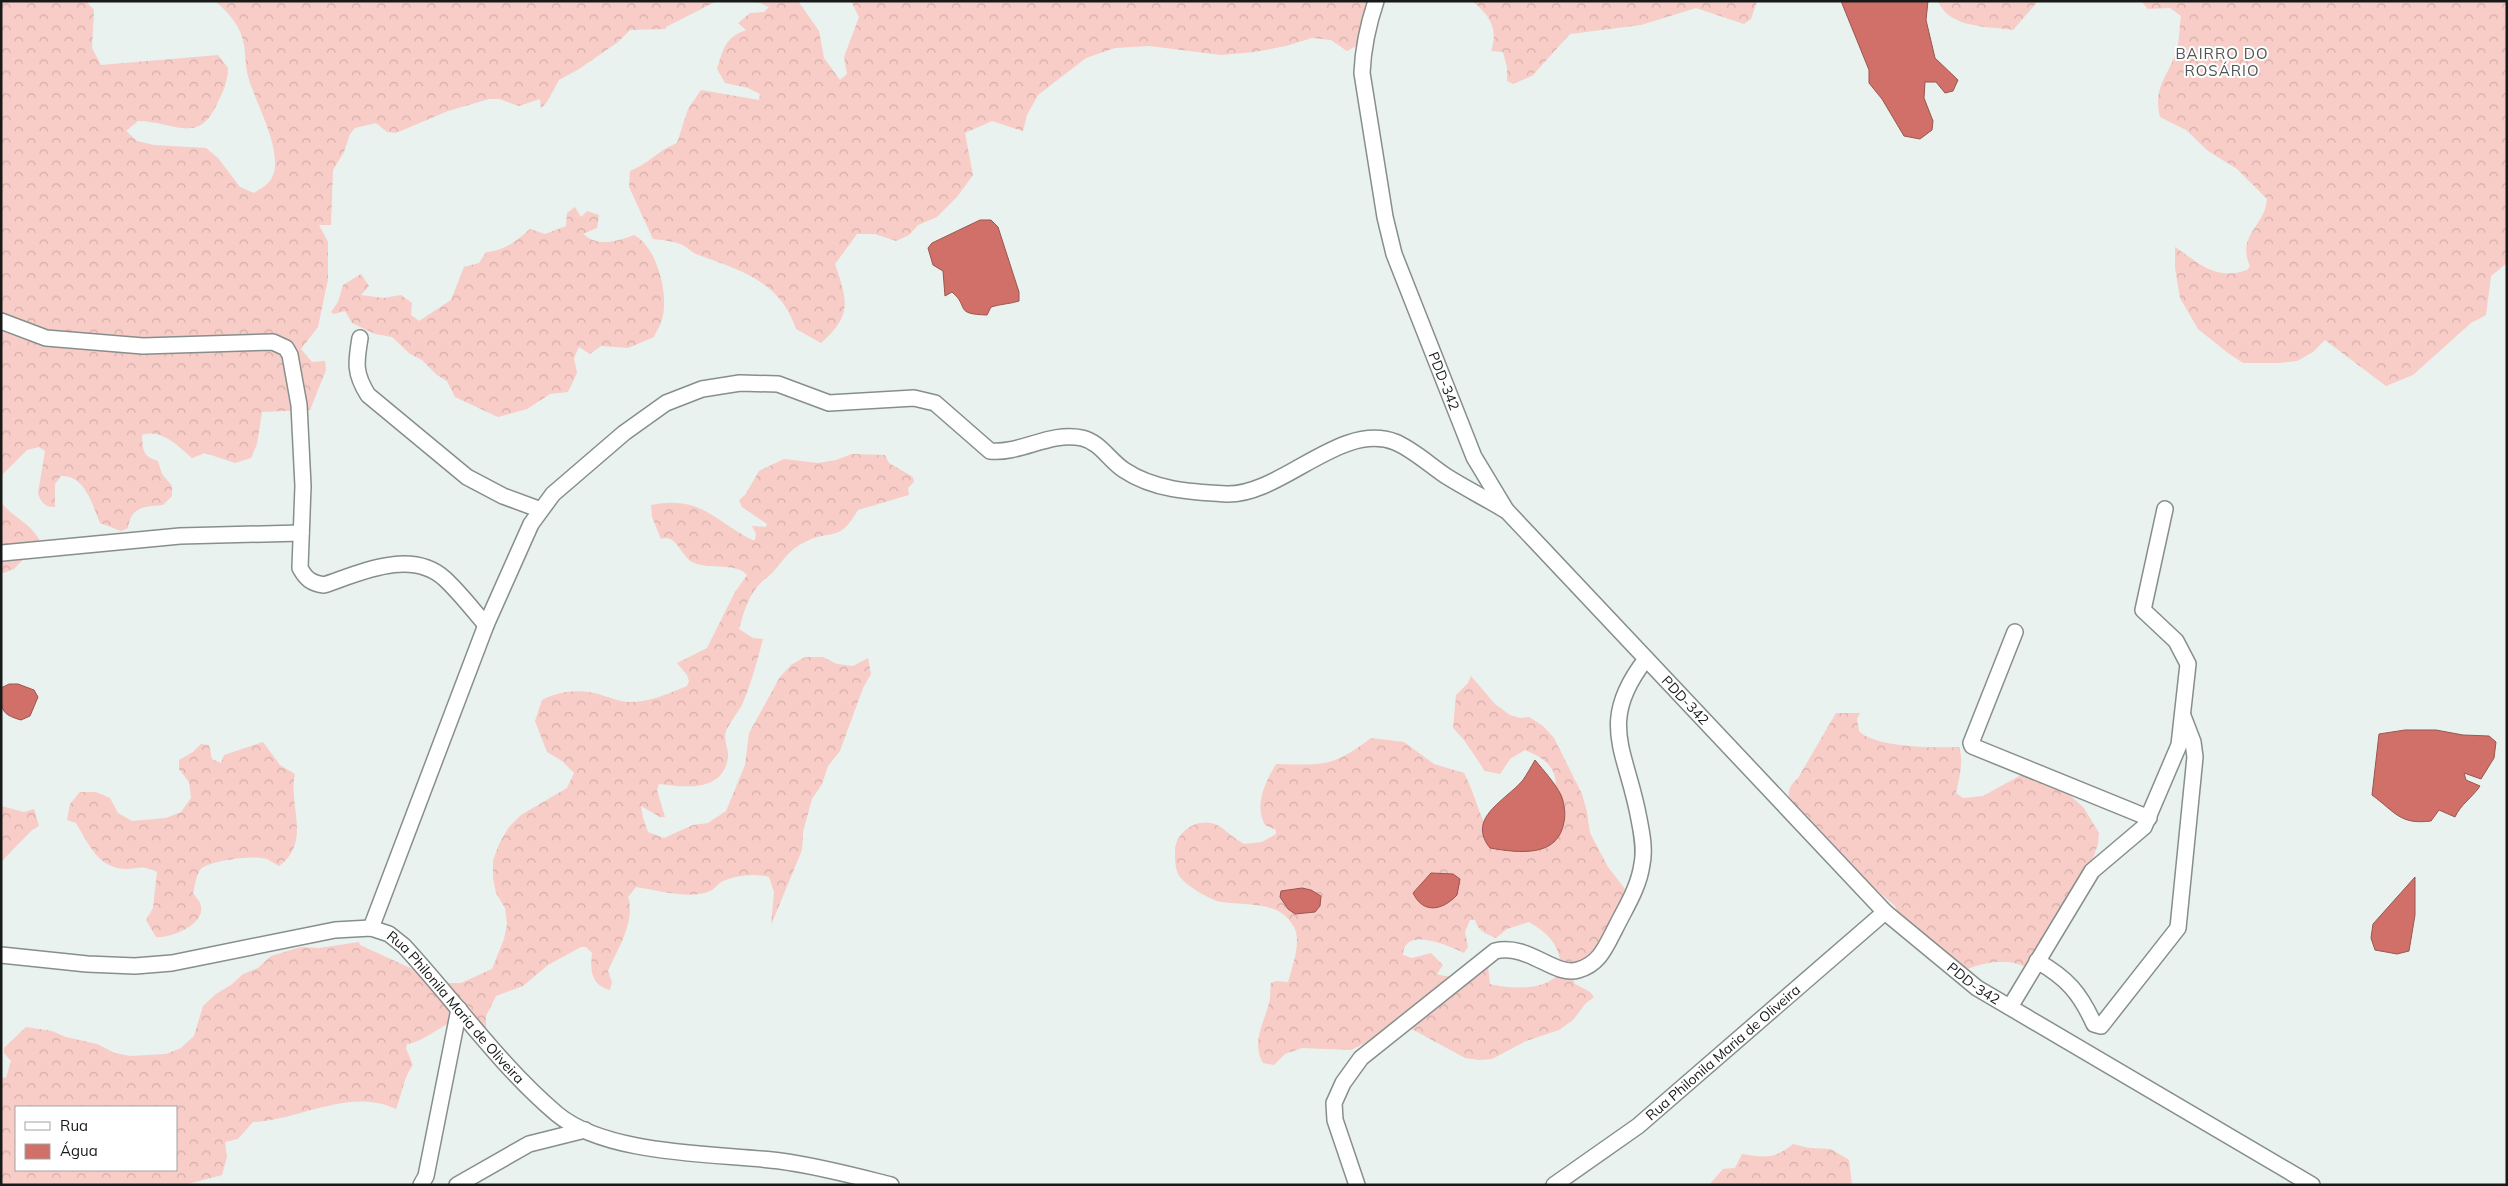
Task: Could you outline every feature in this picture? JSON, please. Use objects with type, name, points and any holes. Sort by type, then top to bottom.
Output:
[{"type":"street","name":"PDD-342","points":[[1376,1],[1368,25],[1362,74],[1385,217],[1394,254],[1474,457],[1506,510],[1885,912],[1978,988],[2312,1185]]},
{"type":"street","points":[[1,321],[46,338],[143,346],[273,342],[286,348],[290,355],[299,405],[303,486],[300,568],[306,578],[314,584],[324,585],[381,566],[405,564],[427,568],[444,578],[486,625]]},
{"type":"street","points":[[360,338],[356,360],[358,379],[368,395],[467,478],[503,496],[541,510]]},
{"type":"street","points":[[371,928],[486,625],[530,524],[553,494],[591,459],[666,403],[702,389],[740,383],[778,384],[829,403],[914,398],[935,403],[990,451],[1008,450],[1067,436],[1084,438],[1098,446],[1122,469],[1144,482],[1167,488],[1228,494],[1256,490],[1342,445],[1373,439],[1395,442],[1447,477],[1506,510]]},
{"type":"street","points":[[2010,1007],[2092,871],[2127,843],[2150,818],[2179,745],[2188,664],[2184,652],[2176,641],[2143,610],[2165,509]]},
{"type":"street","points":[[2,553],[180,536],[301,533]]},
{"type":"street","points":[[2015,632],[1971,742],[1972,746],[2150,818]]},
{"type":"street","points":[[1357,1185],[1334,1120],[1334,1103],[1343,1083],[1360,1058],[1496,951],[1516,949],[1564,970],[1575,971],[1592,965],[1603,953],[1638,884],[1643,863],[1643,837],[1619,741],[1617,722],[1621,699],[1631,678],[1646,659]]},
{"type":"street","points":[[2037,961],[2058,973],[2079,994],[2094,1024],[2101,1026],[2178,928],[2195,757],[2193,742],[2182,714]]},
{"type":"street","name":"Rua Philonila Maria de Oliveira","points":[[1554,1185],[1638,1126],[1885,912]]},
{"type":"street","name":"Rua Philonila Maria de Oliveira","points":[[1,955],[87,964],[135,966],[172,964],[334,930],[371,928],[389,934],[404,946],[504,1061],[558,1114],[585,1130],[633,1145],[780,1161],[821,1168],[891,1185]]},
{"type":"street","points":[[421,1185],[426,1176],[459,1009]]},
{"type":"street","points":[[457,1185],[529,1144],[585,1130]]},
{"type":"green space","points":[[1,1],[86,1],[94,10],[92,48],[101,65],[218,55],[228,68],[226,82],[210,117],[202,124],[193,128],[184,128],[138,121],[126,131],[137,141],[154,145],[206,148],[218,158],[240,187],[254,193],[269,182],[274,172],[273,145],[251,87],[240,32],[230,15],[215,1],[717,1],[666,27],[666,29],[630,30],[618,42],[579,69],[559,80],[547,102],[541,108],[540,99],[519,106],[499,99],[489,99],[448,111],[396,133],[387,132],[376,123],[355,128],[350,134],[344,152],[333,170],[331,225],[319,225],[328,242],[328,279],[318,327],[301,349],[312,362],[325,361],[326,370],[310,410],[262,412],[257,444],[251,458],[235,463],[205,453],[192,458],[163,436],[149,433],[142,435],[144,452],[149,457],[158,461],[162,474],[172,486],[172,496],[163,505],[144,507],[135,512],[132,515],[128,528],[121,531],[100,523],[82,485],[69,477],[61,476],[55,484],[55,507],[48,506],[40,499],[38,493],[45,451],[39,447],[27,450],[1,476]]},
{"type":"green space","points":[[741,1],[798,1],[819,31],[824,58],[840,80],[847,74],[844,57],[859,17],[851,1],[1371,1],[1358,45],[1347,51],[1331,40],[1312,38],[1286,46],[1255,52],[1221,55],[1149,46],[1115,48],[1086,58],[1038,95],[1027,115],[1023,131],[992,121],[965,133],[973,175],[957,197],[937,217],[918,225],[909,235],[896,241],[875,234],[857,234],[835,264],[843,288],[844,307],[838,324],[821,343],[796,329],[789,312],[780,299],[756,279],[696,254],[680,244],[653,239],[629,187],[630,171],[677,143],[688,109],[701,90],[759,100],[760,94],[748,88],[725,83],[717,69],[723,50],[729,40],[746,30],[738,23],[750,13],[764,12],[769,7],[760,3]]},
{"type":"green space","points":[[1472,1],[1757,1],[1751,19],[1744,24],[1696,8],[1641,25],[1570,34],[1532,76],[1513,84],[1507,81],[1507,67],[1503,52],[1491,51],[1494,36],[1491,23],[1483,11]]},
{"type":"green space","points":[[1938,1],[2038,1],[2013,30],[1960,21],[1951,17],[1943,10]]},
{"type":"green space","points":[[2141,1],[2507,1],[2507,263],[2491,276],[2486,315],[2471,323],[2413,375],[2386,386],[2325,340],[2313,352],[2297,361],[2243,363],[2198,329],[2180,298],[2175,268],[2175,247],[2201,265],[2217,272],[2236,273],[2247,270],[2250,266],[2246,246],[2252,231],[2262,217],[2267,199],[2237,169],[2208,151],[2186,130],[2160,117],[2158,107],[2159,91],[2177,51],[2181,16],[2170,8],[2148,9]]},
{"type":"green space","points":[[575,207],[581,217],[587,211],[599,215],[597,228],[583,234],[589,238],[595,241],[607,242],[634,235],[642,241],[649,249],[659,270],[664,294],[664,305],[662,321],[654,337],[628,348],[601,346],[590,354],[579,347],[574,358],[577,373],[568,392],[550,394],[527,409],[498,417],[455,397],[447,381],[437,375],[422,360],[410,354],[392,337],[375,334],[352,323],[345,311],[334,314],[331,312],[338,302],[343,285],[361,274],[369,286],[361,295],[383,298],[401,295],[412,303],[411,315],[419,321],[451,300],[464,267],[479,263],[486,252],[505,247],[530,229],[545,234],[566,226],[567,213]]},
{"type":"green space","points":[[852,454],[885,455],[889,463],[913,477],[914,482],[908,488],[909,495],[858,510],[851,521],[840,531],[814,538],[800,545],[791,551],[759,585],[748,602],[739,629],[753,638],[763,639],[754,673],[742,705],[726,731],[728,758],[724,769],[718,777],[701,785],[659,784],[657,790],[665,817],[660,817],[641,806],[648,832],[664,838],[693,825],[708,823],[726,811],[745,765],[749,733],[780,677],[791,665],[805,657],[823,657],[837,664],[853,666],[868,658],[871,674],[863,688],[840,751],[828,766],[822,784],[812,799],[803,832],[802,850],[771,925],[774,892],[769,877],[746,875],[734,877],[721,882],[710,891],[693,895],[673,894],[636,887],[628,897],[630,916],[628,925],[608,971],[612,982],[610,990],[595,981],[591,965],[592,953],[586,947],[581,947],[548,965],[523,986],[496,996],[486,1016],[486,1033],[454,1020],[424,1038],[407,1044],[406,1048],[413,1065],[405,1080],[396,1109],[379,1103],[361,1101],[325,1106],[271,1120],[253,1122],[238,1139],[225,1142],[227,1157],[222,1175],[184,1185],[1,1185],[1,1077],[6,1078],[11,1061],[4,1053],[4,1048],[26,1027],[52,1031],[66,1037],[97,1044],[115,1053],[130,1056],[166,1054],[181,1048],[194,1036],[203,1006],[216,994],[231,985],[243,974],[258,968],[271,956],[301,947],[319,948],[359,942],[360,945],[443,983],[461,983],[492,969],[504,939],[507,924],[505,908],[496,893],[493,878],[493,860],[500,842],[509,827],[521,815],[567,788],[574,773],[562,761],[547,752],[535,721],[542,700],[562,693],[577,691],[591,692],[622,701],[638,702],[660,697],[687,686],[689,681],[687,675],[677,663],[707,648],[735,592],[747,575],[737,569],[694,563],[671,540],[661,539],[652,517],[651,505],[682,503],[695,506],[755,540],[756,534],[752,526],[766,527],[767,524],[742,507],[739,500],[745,495],[759,471],[784,459],[818,463],[836,460]]},
{"type":"green space","points":[[1,502],[31,529],[39,539],[38,544],[14,569],[1,574]]},
{"type":"green space","points":[[1471,676],[1495,704],[1510,715],[1520,718],[1529,717],[1543,726],[1554,738],[1582,794],[1590,833],[1608,867],[1625,889],[1598,957],[1572,976],[1575,984],[1590,992],[1594,997],[1586,1003],[1573,1020],[1559,1030],[1526,1041],[1492,1059],[1465,1058],[1410,1028],[1377,1037],[1351,1050],[1302,1048],[1285,1054],[1274,1065],[1263,1063],[1258,1048],[1258,1040],[1270,1001],[1271,983],[1276,981],[1288,982],[1297,947],[1294,927],[1288,918],[1272,908],[1217,901],[1191,887],[1181,878],[1176,868],[1175,851],[1179,837],[1190,827],[1204,822],[1219,826],[1244,844],[1262,842],[1276,834],[1276,830],[1265,825],[1262,817],[1261,802],[1265,786],[1276,764],[1305,765],[1326,763],[1346,755],[1371,738],[1404,742],[1434,764],[1464,773],[1490,834],[1551,817],[1556,785],[1552,769],[1546,762],[1525,750],[1510,759],[1500,774],[1485,771],[1464,740],[1453,728],[1456,695],[1468,683]],"holes":[[[1470,920],[1475,920],[1480,929],[1496,938],[1507,929],[1529,922],[1553,942],[1559,955],[1561,972],[1552,980],[1542,985],[1527,987],[1503,986],[1490,984],[1488,966],[1456,976],[1444,976],[1437,974],[1443,965],[1431,953],[1412,958],[1403,955],[1405,946],[1411,941],[1419,940],[1429,940],[1464,953],[1468,947],[1465,932]]]},
{"type":"green space","points":[[1836,713],[1860,713],[1857,719],[1859,731],[1867,737],[1878,741],[1906,746],[1959,747],[1961,764],[1956,793],[1963,798],[1983,796],[2023,774],[2060,786],[2084,808],[2099,833],[2098,844],[2087,876],[2066,924],[2025,967],[2010,962],[1994,962],[1962,971],[1906,934],[1895,906],[1871,885],[1857,877],[1817,828],[1791,809],[1789,796],[1791,785],[1798,778]]},
{"type":"green space","points":[[263,742],[280,765],[295,774],[294,799],[297,835],[289,857],[279,866],[266,859],[255,858],[229,860],[204,867],[200,870],[193,893],[200,903],[199,917],[194,923],[179,932],[156,937],[146,920],[153,908],[157,872],[145,868],[117,868],[102,860],[90,847],[76,823],[67,820],[70,804],[80,792],[96,792],[110,798],[118,813],[132,821],[166,818],[181,812],[191,798],[189,782],[179,769],[179,760],[193,752],[201,744],[209,745],[212,759],[221,763],[224,755]]},
{"type":"green space","points":[[1,806],[24,812],[34,809],[39,826],[31,831],[1,862]]},
{"type":"green space","points":[[1793,1144],[1809,1148],[1831,1149],[1849,1160],[1852,1185],[1709,1185],[1723,1169],[1735,1168],[1742,1154],[1757,1156],[1775,1155]]},
{"type":"water","points":[[1841,1],[1928,1],[1926,20],[1935,58],[1958,80],[1953,91],[1945,93],[1936,82],[1925,82],[1924,98],[1933,121],[1932,130],[1920,139],[1904,136],[1882,99],[1869,83],[1869,70]]},
{"type":"water","points":[[980,220],[991,220],[998,227],[1019,292],[1019,301],[991,307],[987,315],[966,311],[952,292],[945,296],[943,271],[933,265],[928,248],[932,243]]},
{"type":"water","points":[[9,684],[18,684],[34,690],[38,697],[30,716],[21,720],[5,713],[3,710],[1,688]]},
{"type":"water","points":[[2405,730],[2436,730],[2463,735],[2489,736],[2496,742],[2494,758],[2481,779],[2464,773],[2466,780],[2480,786],[2460,808],[2455,817],[2439,810],[2431,821],[2412,821],[2398,816],[2372,795],[2379,734]]},
{"type":"water","points":[[1535,760],[1553,782],[1562,798],[1565,815],[1560,834],[1554,842],[1536,850],[1513,851],[1490,848],[1482,828],[1485,819],[1498,803],[1523,780]]},
{"type":"water","points":[[1431,873],[1453,874],[1460,879],[1457,895],[1445,904],[1433,908],[1422,904],[1413,893]]},
{"type":"water","points":[[2415,877],[2415,915],[2409,951],[2397,954],[2375,950],[2371,938],[2373,924]]},
{"type":"water","points":[[1302,888],[1311,890],[1321,896],[1320,906],[1315,912],[1295,914],[1288,909],[1280,897],[1281,891]]},
{"type":"district","name":"BAIRRO DO ROSÁRIO","points":[[2222,62]]}]
